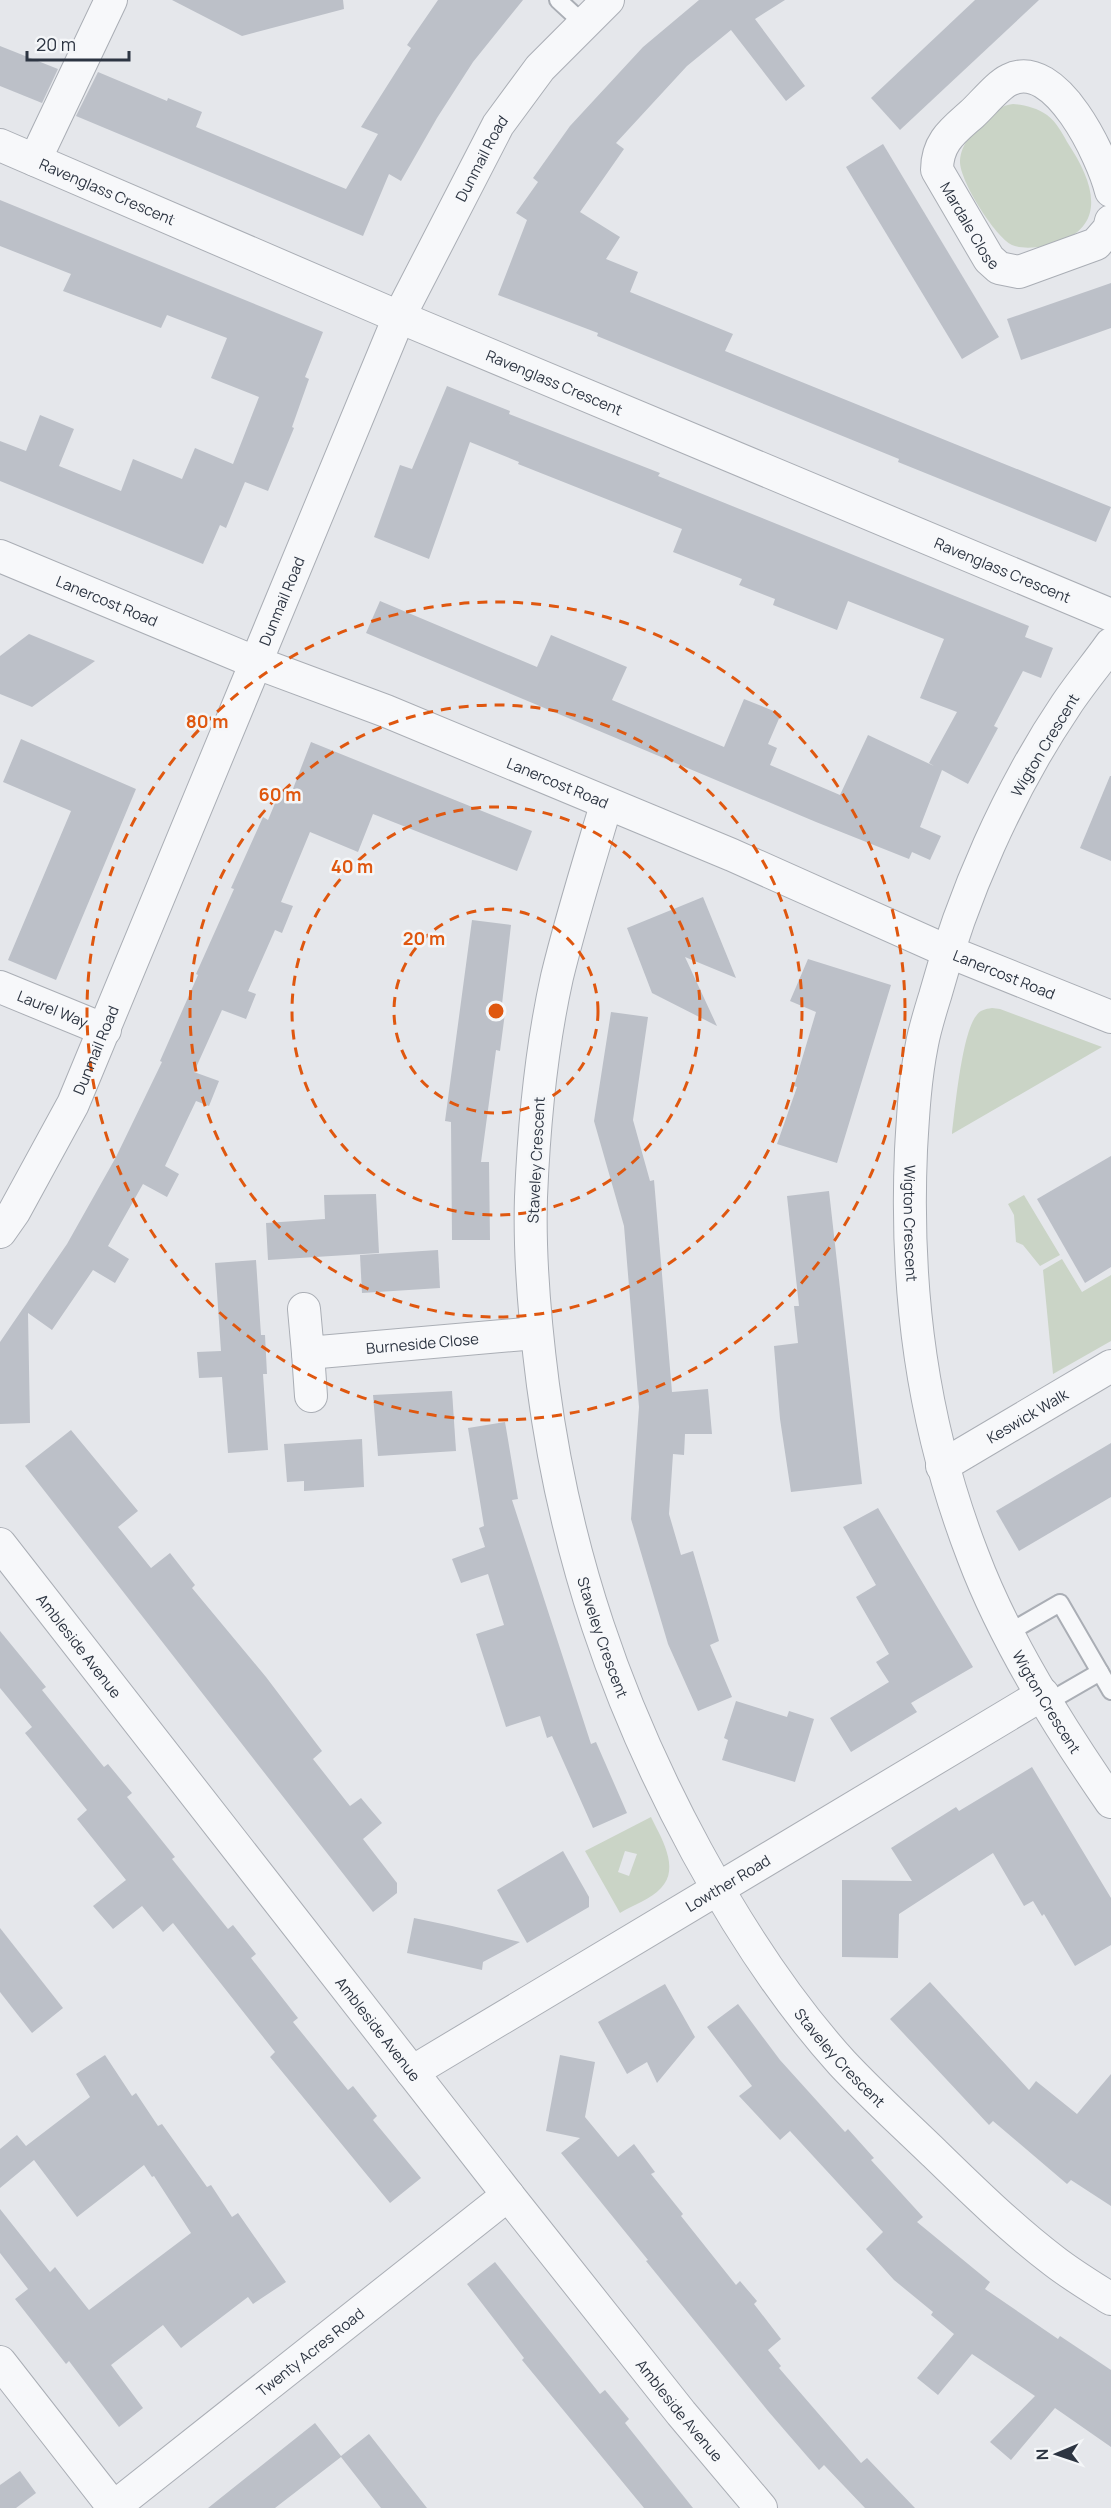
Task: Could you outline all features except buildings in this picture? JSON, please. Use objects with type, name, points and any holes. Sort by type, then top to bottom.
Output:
[{"type":"street","points":[[34,159],[111,0]]},
{"type":"street","name":"Dunmail Road","points":[[0,1232],[14,1212],[73,1104],[399,317],[498,125],[540,68],[582,23],[608,0]]},
{"type":"street","name":"Mardale Close","points":[[1111,191],[1100,129],[1063,96],[1043,82],[1026,78],[1010,79],[948,136],[937,156],[937,170],[989,259],[999,268],[1019,272],[1096,244],[1109,229],[1111,222]]},
{"type":"street","name":"Ravenglass Crescent","points":[[0,145],[399,317],[1111,615]]},
{"type":"street","name":"Lanercost Road","points":[[7,567],[386,711],[606,805],[732,855],[947,951],[1111,1017]]},
{"type":"street","name":"Wigton Crescent","points":[[1111,644],[1066,706],[1023,778],[977,874],[947,951],[922,1043],[913,1115],[909,1192],[912,1278],[921,1373],[942,1466],[973,1557],[1008,1633],[1045,1698],[1102,1771],[1111,1802]]},
{"type":"street","name":"Staveley Crescent","points":[[606,805],[574,909],[556,981],[544,1049],[531,1199],[536,1333],[556,1472],[586,1592],[631,1714],[663,1789],[718,1890],[752,1945],[841,2062],[951,2169],[1054,2261],[1111,2299]]},
{"type":"street","name":"Laurel Way","points":[[0,987],[105,1030]]},
{"type":"street","points":[[304,1309],[311,1396]]},
{"type":"street","name":"Burneside Close","points":[[308,1353],[536,1333]]},
{"type":"street","name":"Keswick Walk","points":[[942,1466],[1111,1366]]},
{"type":"street","name":"Ambleside Avenue","points":[[0,1544],[508,2195],[681,2413],[761,2508]]},
{"type":"street","name":"Lowther Road","points":[[412,2072],[1045,1698]]},
{"type":"street","name":"Twenty Acres Road","points":[[0,2362],[114,2508],[508,2195]]},
{"type":"lane","points":[[558,0],[582,23]]},
{"type":"lane","points":[[1008,1633],[1060,1603],[1111,1691]]},
{"type":"lane","points":[[1045,1698],[1100,1672]]},
{"type":"green space","points":[[1013,104],[1035,109],[1054,121],[1077,157],[1088,184],[1091,198],[1086,222],[1077,232],[1062,241],[1031,248],[1012,245],[997,231],[979,207],[961,170],[961,155],[969,138],[998,109]]},
{"type":"green space","points":[[992,1008],[1102,1047],[952,1134],[960,1072],[971,1025],[978,1014]]},
{"type":"green space","points":[[1024,1195],[1060,1255],[1040,1266],[1023,1245],[1016,1242],[1014,1215],[1008,1204]]},
{"type":"green space","points":[[1062,1259],[1082,1292],[1111,1275],[1111,1341],[1053,1374],[1043,1270]]},
{"type":"green space","points":[[651,1817],[667,1852],[669,1871],[667,1880],[652,1895],[620,1913],[585,1851]],"holes":[[[625,1851],[637,1854],[629,1876],[618,1872]]]}]
